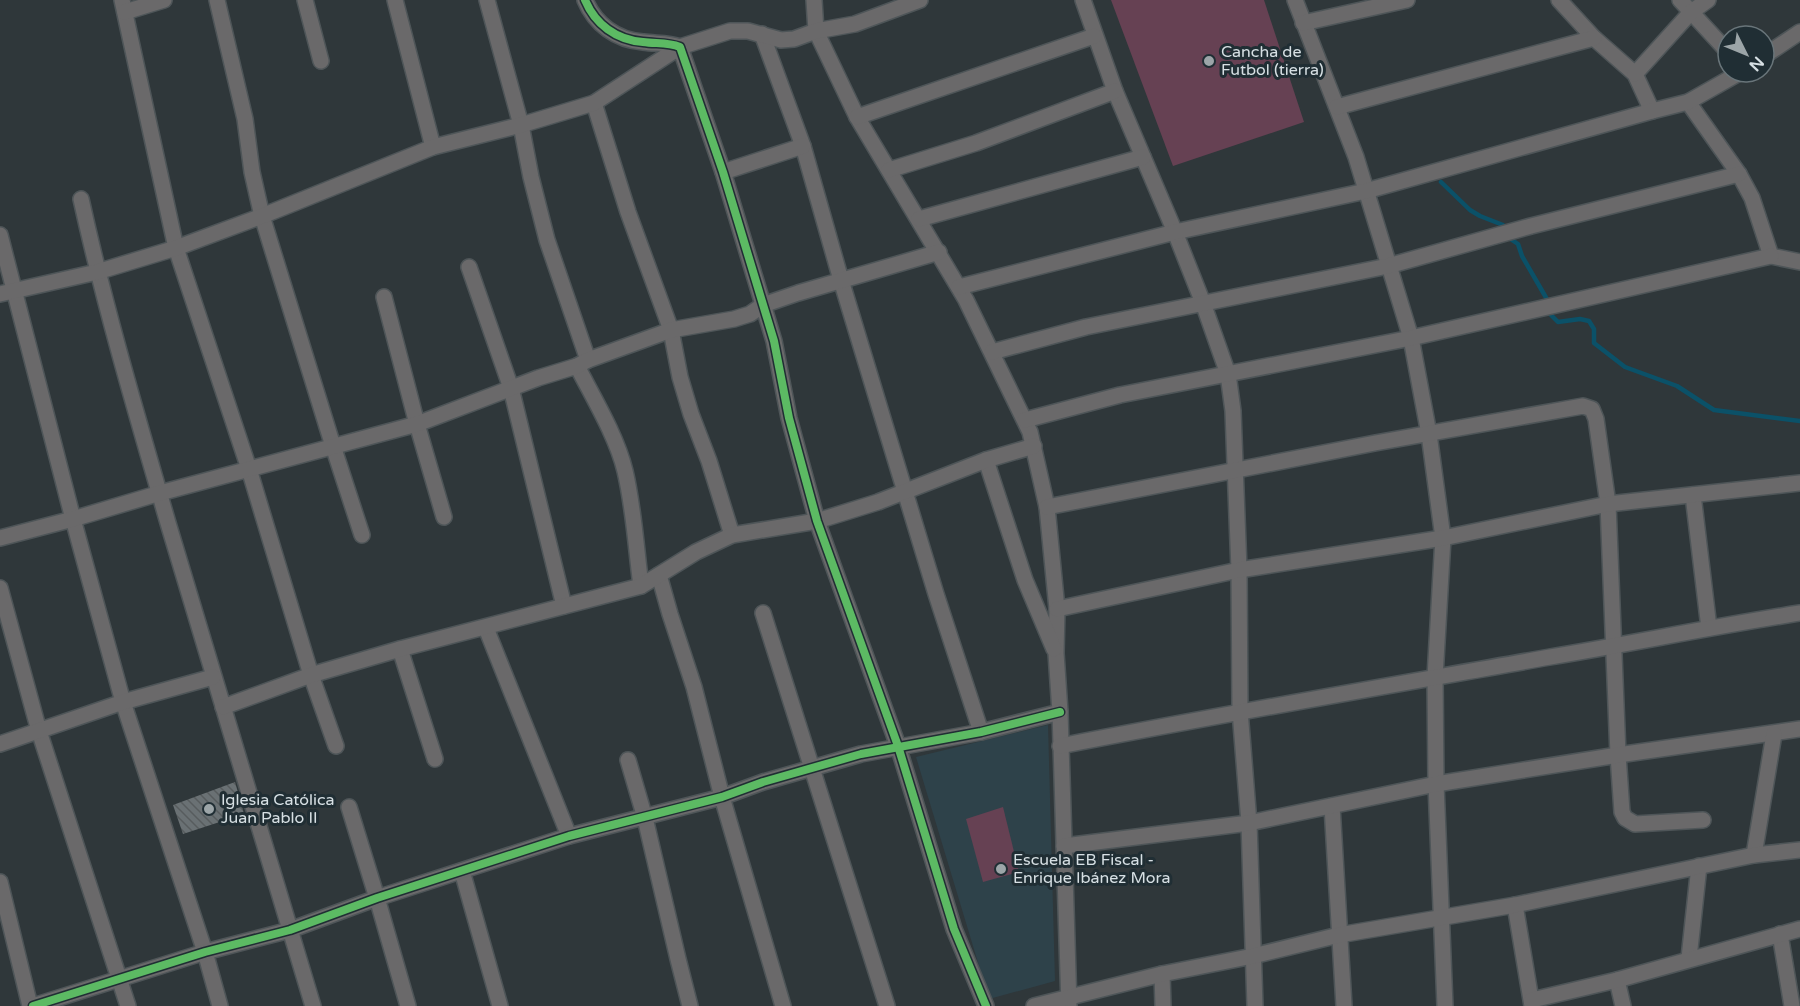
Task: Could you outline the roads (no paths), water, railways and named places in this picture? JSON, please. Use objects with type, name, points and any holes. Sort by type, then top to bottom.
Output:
[{"type":"street","points":[[164,0],[123,6],[176,248],[249,469],[310,675],[336,746]]},
{"type":"street","points":[[217,0],[245,119],[252,172],[262,216],[362,535]]},
{"type":"street","points":[[305,0],[321,61]]},
{"type":"street","points":[[395,0],[433,147]]},
{"type":"street","points":[[487,0],[521,125],[547,240],[582,363],[625,470],[640,586]]},
{"type":"street","points":[[585,0],[597,21],[624,39],[671,43],[680,47],[723,172],[774,341],[789,418],[817,521],[898,746],[954,929],[986,1006]]},
{"type":"street","points":[[814,0],[816,31],[857,117],[959,287],[1025,420],[1034,446],[1047,507],[1057,609],[1056,653],[1069,1001]]},
{"type":"street","points":[[8,293],[97,272],[176,248],[433,147],[521,125],[594,103],[680,47],[730,31],[748,31],[781,40],[794,39],[816,31],[855,24],[920,0]]},
{"type":"street","points":[[1083,0],[1115,91],[1175,232],[1228,374],[1233,411],[1236,469],[1240,711],[1249,823],[1255,1006]]},
{"type":"street","points":[[1295,0],[1356,157],[1411,338],[1429,434],[1443,538],[1435,677],[1436,784],[1445,1006]]},
{"type":"street","points":[[1303,23],[1407,0]]},
{"type":"street","points":[[1559,0],[1594,38],[1635,74],[1652,111]]},
{"type":"street","points":[[1680,0],[1716,39]]},
{"type":"street","points":[[1635,74],[1691,12],[1708,0]]},
{"type":"street","points":[[1776,48],[1800,32]]},
{"type":"street","points":[[762,34],[803,146],[936,594],[981,732]]},
{"type":"street","points":[[857,117],[1094,36]]},
{"type":"street","points":[[1337,107],[1594,38]]},
{"type":"street","points":[[959,287],[1175,232],[1366,191],[1688,102],[1720,84]]},
{"type":"street","points":[[889,170],[976,143],[1115,91]]},
{"type":"street","points":[[1688,102],[1739,174],[1752,198],[1771,256]]},
{"type":"street","points":[[594,103],[628,212],[671,330],[680,377],[691,414],[709,461],[732,535]]},
{"type":"street","points":[[723,172],[803,146]]},
{"type":"street","points":[[919,219],[1143,157]]},
{"type":"street","points":[[992,352],[1086,327],[1388,266],[1531,226],[1739,174]]},
{"type":"street","points":[[81,199],[97,272],[159,493],[313,1006]]},
{"type":"street","points":[[0,235],[8,293],[123,702],[206,952],[220,1006]]},
{"type":"street","points":[[0,538],[417,424],[671,330],[734,319],[750,314],[763,305],[939,252]]},
{"type":"street","points":[[1025,420],[1120,395],[1411,338],[1771,256],[1800,262]]},
{"type":"street","points":[[469,267],[511,388],[564,606]]},
{"type":"street","points":[[384,297],[444,517]]},
{"type":"street","points":[[1047,507],[1236,469],[1583,406],[1592,409],[1596,419],[1608,504],[1622,812],[1630,822],[1635,824],[1703,820]]},
{"type":"street","points":[[223,707],[310,675],[640,586],[696,552],[732,535],[817,521],[878,502],[986,460],[1034,446]]},
{"type":"street","points":[[986,460],[1025,580],[1056,653]]},
{"type":"street","points":[[1057,609],[1239,570],[1443,538],[1608,504],[1800,483]]},
{"type":"street","points":[[1693,495],[1709,628]]},
{"type":"street","points":[[659,575],[694,687],[722,797],[783,1006]]},
{"type":"street","points":[[0,588],[39,731],[128,1006]]},
{"type":"street","points":[[763,613],[887,1006]]},
{"type":"street","points":[[1060,746],[1240,711],[1800,613]]},
{"type":"street","points":[[486,628],[569,836]]},
{"type":"street","points":[[400,649],[435,759]]},
{"type":"street","points":[[0,744],[123,702],[213,677]]},
{"type":"street","points":[[0,882],[32,1006],[206,952],[290,930],[377,898],[569,836],[722,797],[861,754],[981,732],[1060,712]]},
{"type":"street","points":[[1064,846],[1249,823],[1436,784],[1800,729]]},
{"type":"street","points":[[1754,855],[1774,734]]},
{"type":"street","points":[[628,760],[645,818],[690,1006]]},
{"type":"street","points":[[1332,806],[1344,1006]]},
{"type":"street","points":[[348,807],[408,1006]]},
{"type":"street","points":[[1034,1006],[1069,1001],[1162,974],[1339,935],[1515,905],[1754,855],[1800,850]]},
{"type":"street","points":[[1689,958],[1699,866]]},
{"type":"street","points":[[462,871],[500,1006]]},
{"type":"street","points":[[1515,905],[1532,1003],[1800,929]]},
{"type":"street","points":[[1780,934],[1792,1006]]},
{"type":"street","points":[[1162,974],[1163,1006]]},
{"type":"street","points":[[1617,980],[1623,1006]]},
{"type":"waterway","points":[[1441,182],[1470,210],[1503,225],[1512,240],[1518,244],[1522,256],[1548,301],[1550,314],[1558,322],[1580,319],[1589,321],[1594,329],[1594,343],[1625,367],[1677,386],[1714,410],[1800,421]]},
{"type":"place","name":"Cancha de Futbol (tierra)","points":[[1209,61]]},
{"type":"place","name":"Iglesia Católica Juan Pablo II","points":[[209,809]]},
{"type":"place","name":"Escuela EB Fiscal - Enrique Ibánez Mora","points":[[1001,869]]}]
